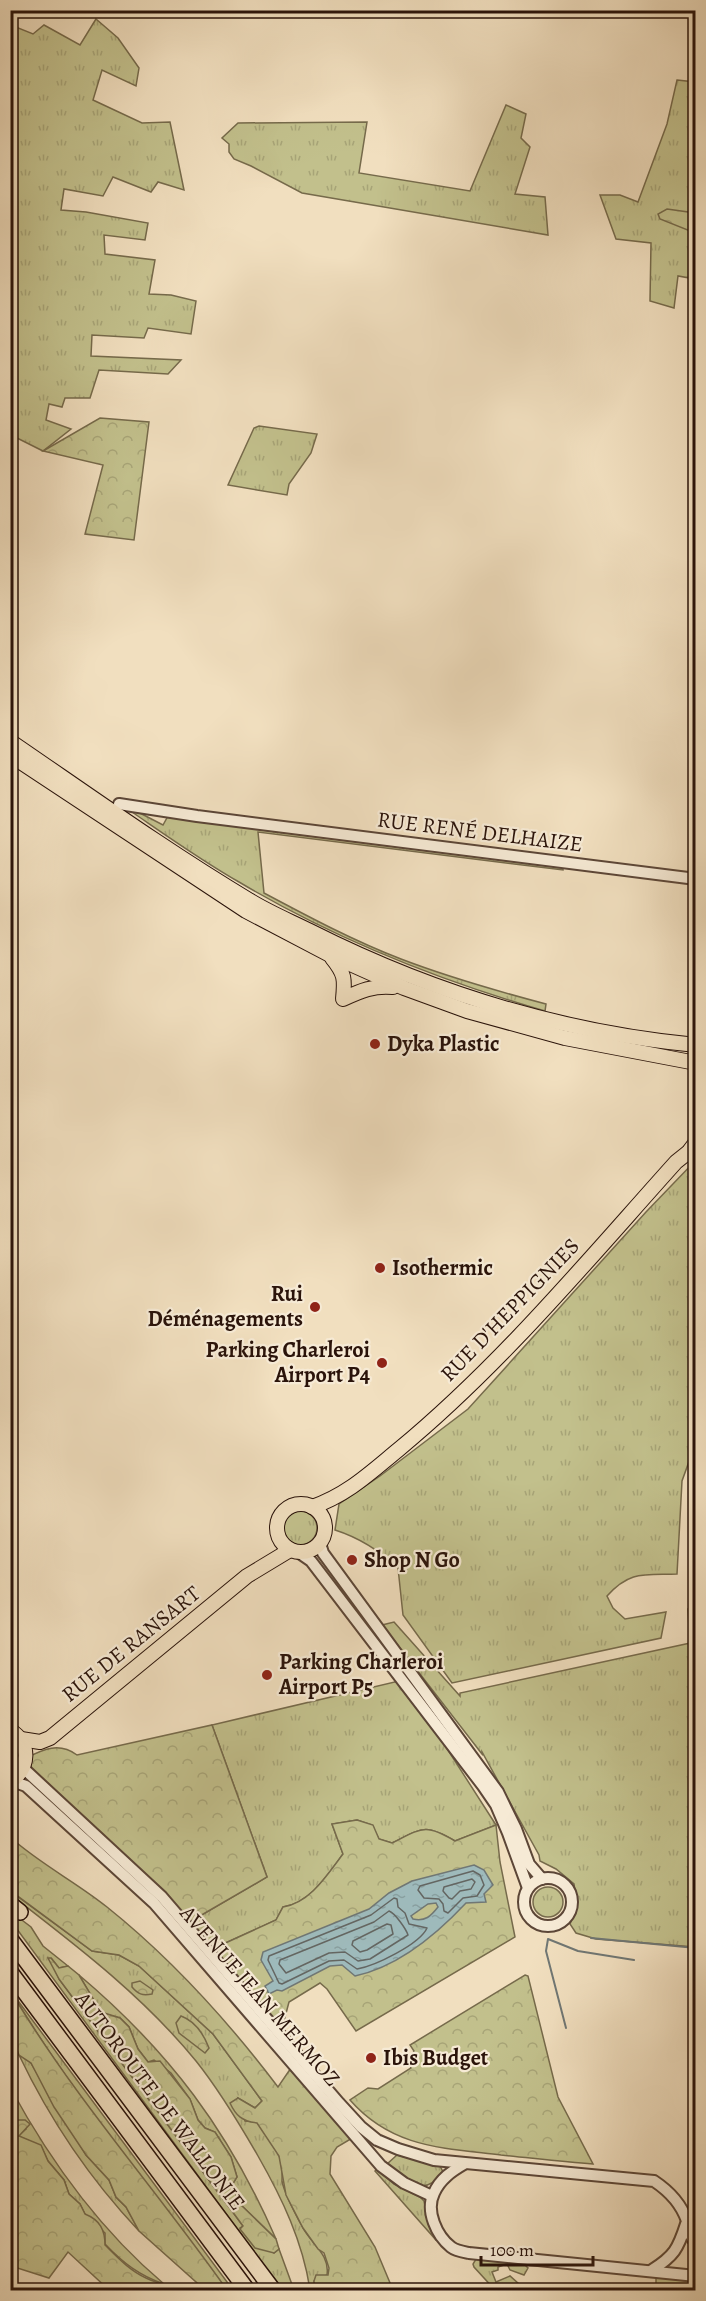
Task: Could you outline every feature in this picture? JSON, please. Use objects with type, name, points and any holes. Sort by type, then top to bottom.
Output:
[{"type":"highway","name":"AUTOROUTE DE WALLONIE","points":[[10,1938],[273,2290]]},
{"type":"highway","name":"AUTOROUTE DE WALLONIE","points":[[10,1972],[247,2290]]},
{"type":"main road","points":[[10,741],[250,901],[394,970],[469,998],[543,1020],[614,1035],[696,1045]]},
{"type":"main road","points":[[10,754],[246,911],[328,954],[404,988],[467,1011],[536,1031],[696,1064]]},
{"type":"main road","points":[[100,802],[119,804]]},
{"type":"main road","points":[[328,954],[342,970],[345,980],[343,999],[364,989],[379,986],[404,988]]},
{"type":"main road","points":[[654,1056],[696,1056]]},
{"type":"main road","name":"RUE D'HEPPIGNIES","points":[[325,1524],[330,1512],[346,1492],[431,1423],[523,1331],[676,1162],[694,1146]]},
{"type":"main road","name":"RUE D'HEPPIGNIES","points":[[312,1507],[346,1492]]},
{"type":"main road","points":[[304,1505],[312,1507],[322,1517],[325,1524],[324,1536],[314,1549],[294,1551],[283,1544],[279,1537],[279,1521],[288,1508],[304,1505]]},
{"type":"main road","name":"RUE DE RANSART","points":[[11,1781],[40,1742],[50,1738],[247,1576],[266,1556],[279,1537]]},
{"type":"main road","name":"RUE DE RANSART","points":[[247,1576],[294,1551]]},
{"type":"main road","points":[[16,1734],[40,1742]]},
{"type":"main road","points":[[16,1734],[25,1763]]},
{"type":"street","name":"RUE RENÉ DELHAIZE","points":[[119,804],[696,879]]},
{"type":"street","points":[[320,1544],[323,1553],[498,1792],[516,1829],[529,1864],[542,1879]]},
{"type":"street","points":[[294,1551],[311,1561],[496,1805],[528,1888],[524,1904],[532,1919],[543,1925],[563,1920],[570,1910],[571,1897],[561,1882],[555,1879],[542,1879],[528,1888]]},
{"type":"street","name":"AVENUE JEAN MERMOZ","points":[[25,1763],[162,1896],[361,2127],[377,2140],[434,2160],[654,2181],[671,2192],[686,2221],[689,2236],[696,2243]]},
{"type":"street","name":"AVENUE JEAN MERMOZ","points":[[11,1781],[26,1786],[154,1903],[381,2166],[404,2183],[432,2196]]},
{"type":"street","points":[[464,2164],[449,2173],[432,2196],[431,2212],[434,2226],[453,2249],[469,2253],[696,2276]]},
{"type":"street","points":[[652,2270],[669,2259],[679,2247],[686,2221]]},
{"type":"green space","points":[[96,19],[118,38],[139,68],[136,86],[102,70],[93,100],[142,123],[170,122],[184,190],[158,182],[151,192],[113,177],[103,196],[64,189],[61,210],[148,223],[145,240],[104,235],[105,254],[155,260],[149,294],[171,295],[196,301],[191,334],[148,328],[144,338],[92,335],[91,356],[181,360],[168,374],[99,370],[90,398],[65,398],[62,407],[49,404],[46,420],[71,429],[43,451],[11,435],[11,25],[33,34],[44,25],[80,45]]},
{"type":"green space","points":[[677,80],[695,82],[695,126],[690,138],[696,139],[695,279],[678,276],[674,308],[650,301],[651,243],[616,239],[600,195],[620,195],[638,202],[667,124]]},
{"type":"green space","points":[[506,105],[526,114],[521,138],[530,147],[515,194],[545,197],[548,235],[302,193],[234,159],[229,152],[229,144],[222,138],[238,123],[367,122],[359,173],[470,191]]},
{"type":"green space","points":[[667,209],[695,213],[695,233],[660,219],[658,214]]},
{"type":"green space","points":[[100,418],[149,422],[134,540],[85,534],[103,465],[43,451]]},
{"type":"green space","points":[[259,426],[317,434],[311,453],[289,484],[287,495],[228,485],[254,428]]},
{"type":"green space","points":[[134,810],[163,825],[168,816],[563,865],[563,870],[258,832],[264,893],[383,952],[455,978],[546,1004],[545,1011],[426,972],[312,922],[212,866],[132,812]]},
{"type":"green space","points":[[695,1161],[696,1442],[682,1481],[677,1574],[631,1578],[607,1596],[613,1608],[625,1619],[666,1612],[661,1638],[452,1683],[403,1615],[398,1568],[369,1545],[335,1530],[339,1504],[468,1409]]},
{"type":"green space","points":[[300,1511],[312,1516],[317,1528],[312,1540],[300,1545],[288,1540],[283,1528],[288,1516]]},
{"type":"green space","points":[[695,1605],[695,1625],[689,1628],[688,1609]]},
{"type":"green space","points":[[394,1622],[460,1696],[460,1693],[695,1642],[695,1947],[596,1939],[576,1933],[570,1924],[577,1906],[574,1884],[556,1869],[540,1861],[539,1855],[482,1752],[482,1754],[382,1625]]},
{"type":"green space","points":[[403,1680],[496,1825],[455,1841],[437,1832],[424,1830],[392,1843],[379,1839],[372,1825],[357,1820],[332,1824],[343,1854],[318,1887],[302,1900],[283,1907],[276,1920],[210,1950],[186,1924],[267,1877],[212,1725]]},
{"type":"green space","points":[[212,1725],[267,1877],[186,1924],[33,1779],[26,1758],[51,1748],[64,1749],[77,1755]]},
{"type":"green space","points":[[357,1820],[373,1825],[379,1839],[392,1843],[424,1830],[437,1832],[455,1841],[496,1825],[500,1862],[515,1937],[356,2031],[327,1989],[320,1983],[289,2002],[284,2021],[270,2022],[210,1950],[276,1920],[283,1907],[302,1900],[310,1894],[343,1854],[332,1824]]},
{"type":"green space","points":[[10,1837],[33,1856],[107,1907],[154,1948],[219,2015],[278,2087],[293,2065],[354,2137],[337,2147],[331,2156],[330,2174],[375,2247],[393,2290],[315,2290],[316,2275],[328,2275],[329,2268],[324,2253],[318,2249],[303,2228],[286,2195],[279,2156],[257,2123],[240,2117],[230,2103],[238,2098],[255,2108],[262,2101],[213,2034],[139,1966],[119,1955],[92,1951],[11,1891]]},
{"type":"green space","points":[[548,1887],[559,1891],[563,1902],[559,1913],[548,1917],[537,1913],[533,1902],[537,1891]]},
{"type":"green space","points":[[10,1891],[92,1951],[119,1955],[139,1966],[213,2034],[262,2101],[255,2108],[238,2098],[245,2121],[257,2122],[278,2153],[282,2163],[282,2181],[288,2198],[303,2228],[326,2261],[327,2275],[314,2281],[315,2290],[310,2290],[297,2238],[275,2188],[236,2119],[205,2072],[176,2037],[132,1993],[11,1895]]},
{"type":"green space","points":[[10,1911],[31,1927],[43,1946],[68,1966],[59,1968],[51,1958],[59,1979],[243,2226],[240,2228],[274,2253],[279,2249],[294,2290],[282,2290],[11,1921]]},
{"type":"green space","points":[[48,1958],[51,1958],[59,1968],[68,1966],[79,1975],[101,2012],[120,2018],[129,2027],[138,2049],[148,2062],[160,2061],[190,2099],[198,2120],[205,2128],[215,2132],[231,2157],[237,2177],[232,2185],[239,2203],[276,2239],[279,2249],[274,2253],[255,2248],[240,2229],[243,2226],[59,1979]]},
{"type":"green space","points":[[79,1975],[141,2033],[194,2095],[238,2163],[276,2239],[239,2203],[232,2185],[237,2177],[231,2157],[215,2132],[205,2128],[198,2120],[190,2099],[171,2073],[154,2060],[148,2062],[138,2049],[129,2027],[120,2018],[101,2013]]},
{"type":"green space","points":[[525,1975],[528,1976],[558,2097],[593,2164],[459,2150],[420,2143],[383,2128],[366,2116],[350,2100],[368,2088],[378,2089],[411,2068],[409,2062],[414,2051],[410,2045]]},
{"type":"green space","points":[[140,1981],[153,1990],[152,1994],[140,1994],[132,1987],[132,1983]]},
{"type":"green space","points":[[10,1990],[233,2290],[227,2290],[118,2148],[65,2075],[16,2000],[11,1998]]},
{"type":"green space","points":[[11,1998],[16,2000],[65,2075],[227,2290],[205,2290],[139,2231],[126,2207],[116,2197],[109,2180],[86,2155],[54,2107],[31,2063],[19,2055],[11,2035]]},
{"type":"green space","points":[[181,2016],[191,2021],[202,2033],[209,2048],[205,2053],[179,2033],[176,2023]]},
{"type":"green space","points":[[19,2055],[31,2063],[86,2155],[109,2180],[116,2197],[126,2207],[139,2231],[72,2148]]},
{"type":"green space","points":[[10,2087],[59,2168],[78,2193],[119,2241],[164,2284],[125,2263],[105,2244],[105,2233],[85,2214],[80,2204],[69,2194],[64,2180],[48,2161],[41,2146],[18,2136],[26,2129],[16,2120],[15,2102],[11,2102]]},
{"type":"green space","points":[[10,2102],[15,2102],[16,2120],[25,2120],[30,2124],[19,2136],[41,2145],[48,2161],[64,2180],[69,2194],[80,2204],[85,2214],[101,2226],[105,2245],[135,2272],[172,2290],[109,2290],[68,2252],[49,2278],[11,2266]]},
{"type":"green space","points":[[397,2155],[440,2166],[443,2172],[428,2185],[415,2185],[386,2165]]},
{"type":"green space","points":[[377,2169],[394,2184],[424,2201],[429,2226],[438,2239],[436,2240],[375,2171]]},
{"type":"green space","points":[[476,2259],[523,2263],[528,2268],[524,2275],[510,2270],[507,2264],[498,2267],[498,2270],[492,2272],[496,2282],[510,2276],[519,2284],[517,2290],[495,2290],[474,2267]]},
{"type":"green space","points":[[656,2277],[695,2282],[695,2290],[656,2290]]},
{"type":"water","points":[[474,1865],[484,1870],[493,1885],[484,1894],[486,1902],[466,1903],[415,1948],[386,1965],[355,1976],[342,1965],[330,1966],[282,1991],[277,1990],[269,1994],[265,1986],[273,1981],[261,1960],[263,1952],[369,1909],[389,1893],[412,1881]],"holes":[[[436,1903],[438,1907],[424,1919],[417,1920],[411,1916],[428,1904]]]},
{"type":"waterway","points":[[591,1938],[696,1948]]},
{"type":"waterway","points":[[566,2028],[546,1951],[548,1939],[578,1951],[634,1960]]},
{"type":"place","name":"Dyka Plastic","points":[[375,1044]]},
{"type":"place","name":"Isothermic","points":[[380,1268]]},
{"type":"place","name":"Rui Déménagements","points":[[315,1307]]},
{"type":"place","name":"Parking Charleroi Airport P4","points":[[382,1363]]},
{"type":"place","name":"Shop N Go","points":[[352,1560]]},
{"type":"place","name":"Parking Charleroi Airport P5","points":[[267,1675]]},
{"type":"place","name":"Ibis Budget","points":[[371,2058]]}]
